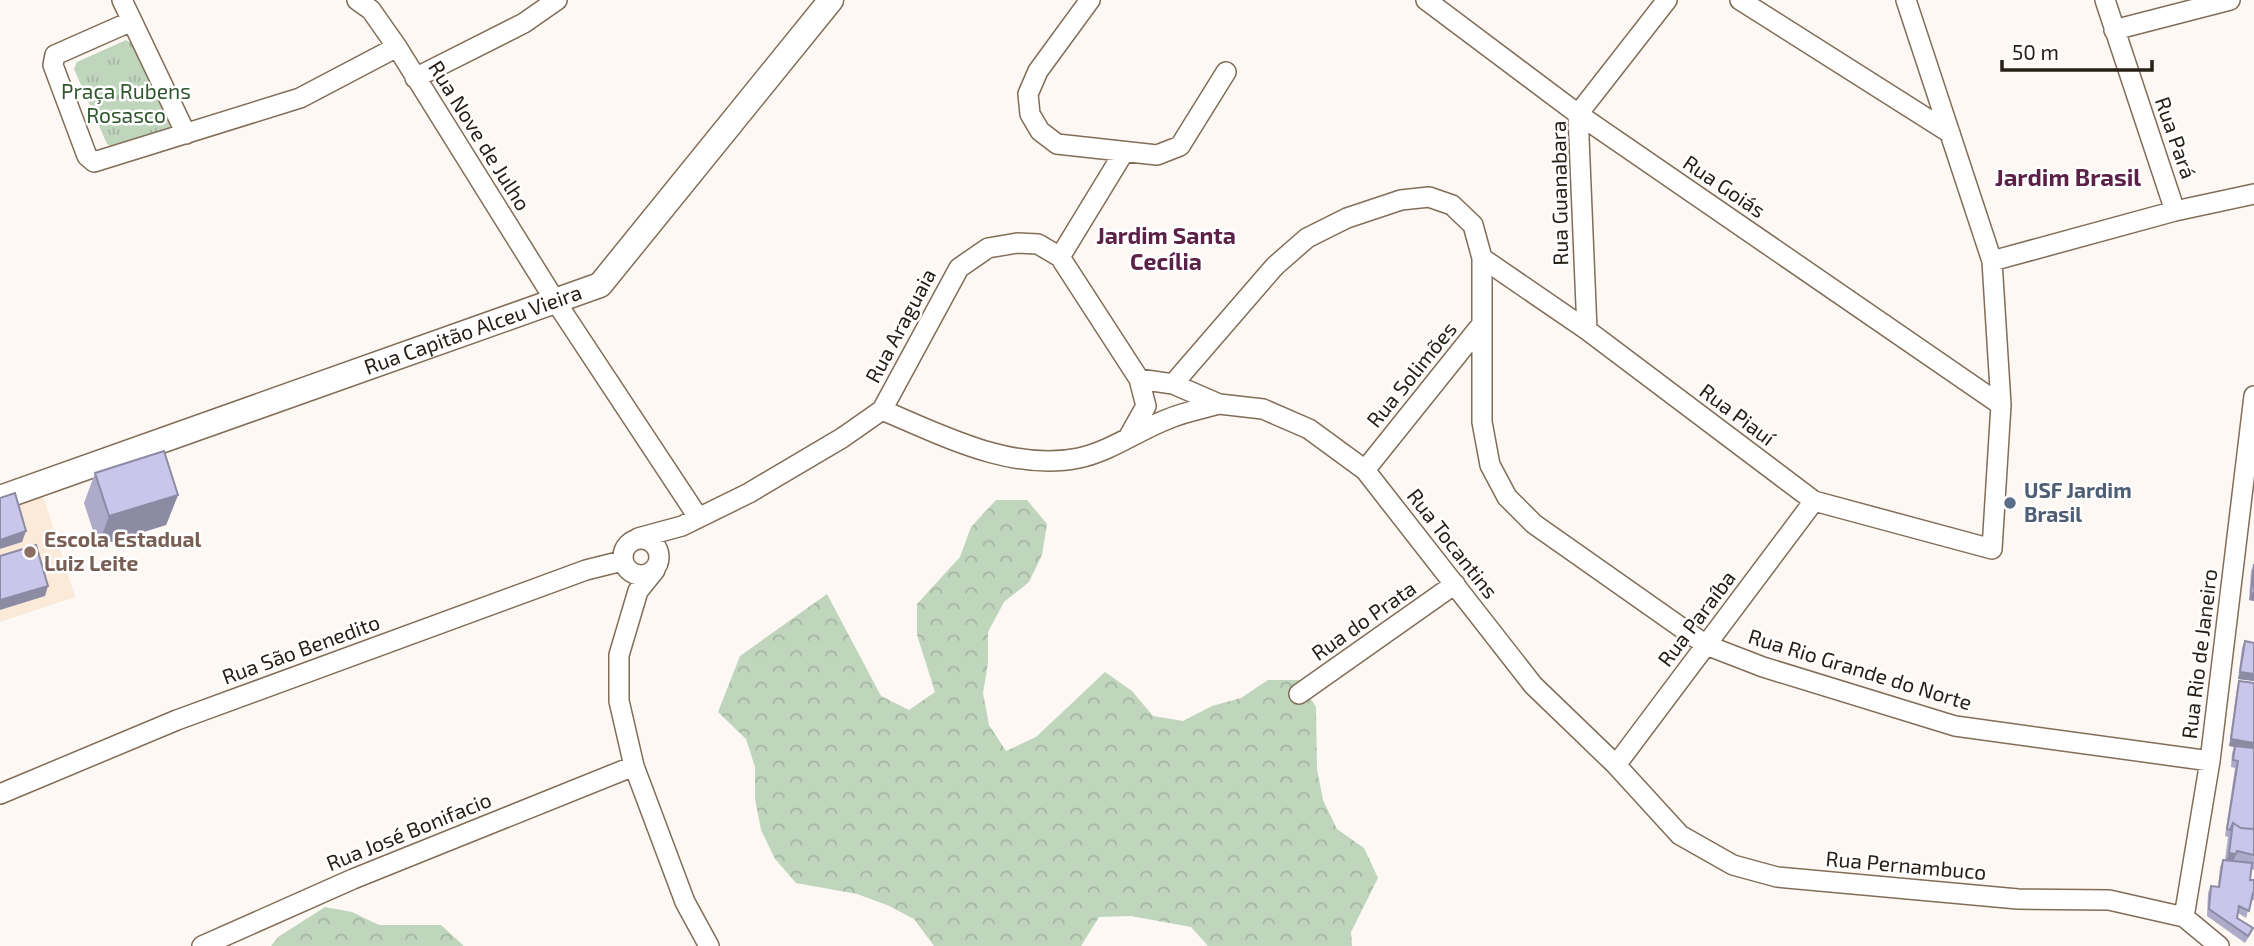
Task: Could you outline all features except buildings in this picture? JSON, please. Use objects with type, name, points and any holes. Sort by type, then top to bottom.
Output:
[{"type":"street","points":[[122,0],[186,134]]},
{"type":"street","name":"Rua Nove de Julho","points":[[357,0],[370,10],[397,47],[690,522]]},
{"type":"street","points":[[415,78],[524,23],[557,0]]},
{"type":"street","name":"Rua Capitão Alceu Vieira","points":[[0,498],[600,285],[831,0]]},
{"type":"street","points":[[1090,0],[1038,71],[1028,94],[1030,114],[1040,131],[1057,144],[1157,155],[1180,146],[1226,72]]},
{"type":"street","name":"Rua Goiás","points":[[1426,0],[1578,114],[2001,405]]},
{"type":"street","name":"Rua Guanabara","points":[[1587,330],[1578,114],[1667,0]]},
{"type":"street","points":[[1740,0],[1950,133]]},
{"type":"street","points":[[1906,0],[1992,261],[2001,405]]},
{"type":"street","name":"Rua Pará","points":[[2105,0],[2175,211]]},
{"type":"street","points":[[2114,30],[2230,0]]},
{"type":"street","points":[[132,20],[55,55],[53,65],[88,156],[94,162],[300,98],[397,47]]},
{"type":"street","points":[[1124,152],[1060,257],[1139,379],[1146,406],[1128,438]]},
{"type":"street","points":[[1992,261],[2175,211],[2254,194]]},
{"type":"street","name":"Rua Solimões","points":[[1173,384],[1275,266],[1307,239],[1347,218],[1401,200],[1429,197],[1452,205],[1473,225],[1482,258],[1482,324],[1365,470]]},
{"type":"street","name":"Rua Araguaia","points":[[882,410],[959,268],[988,248],[1017,243],[1038,244],[1060,257]]},
{"type":"street","name":"Rua Piauí","points":[[1482,258],[1587,330],[1814,501],[1992,549],[2001,405]]},
{"type":"street","name":"Rua Rio Grande do Norte","points":[[1482,324],[1482,422],[1490,466],[1507,496],[1534,524],[1706,645],[1763,667],[1955,726],[2210,761]]},
{"type":"street","name":"Rua Tocantins","points":[[1139,379],[1173,384],[1219,404],[1263,409],[1309,429],[1365,470],[1533,685],[1616,765]]},
{"type":"street","name":"Rua Rio de Janeiro","points":[[2184,917],[2210,761],[2254,396]]},
{"type":"street","name":"Rua Tocantins","points":[[882,410],[975,447],[1012,457],[1080,458],[1169,418],[1219,404]]},
{"type":"street","points":[[709,946],[685,902],[634,766],[619,701],[620,655],[630,575],[625,546],[638,538],[690,522],[750,494],[842,438],[882,410]]},
{"type":"street","name":"Rua Paraíba","points":[[1616,765],[1814,501]]},
{"type":"street","points":[[630,575],[657,563],[690,522]]},
{"type":"street","points":[[638,538],[653,542],[657,563]]},
{"type":"street","name":"Rua São Benedito","points":[[0,794],[177,720],[586,570],[630,575]]},
{"type":"street","name":"Rua do Prata","points":[[1300,694],[1454,584]]},
{"type":"street","name":"Rua Pernambuco","points":[[1616,765],[1681,835],[1732,865],[1777,877],[2018,899],[2109,900],[2184,917],[2219,946]]},
{"type":"street","name":"Rua José Bonifacio","points":[[202,946],[353,879],[634,766]]},
{"type":"shaded area","name":"Escola Estadual Luiz Leite","points":[[42,492],[75,597],[0,622],[0,507]]},
{"type":"green space","name":"Praça Rubens Rosasco","points":[[126,40],[132,44],[171,123],[168,130],[113,148],[107,144],[74,69],[77,62]]},
{"type":"green space","points":[[996,500],[1027,500],[1047,524],[1042,555],[1029,582],[1004,602],[988,632],[988,663],[983,693],[989,725],[1006,751],[1036,737],[1105,672],[1132,691],[1153,716],[1183,721],[1212,706],[1241,698],[1268,680],[1299,680],[1316,707],[1317,769],[1323,800],[1337,829],[1364,848],[1378,878],[1351,932],[1352,946],[1208,946],[1191,927],[1131,916],[1099,917],[1081,946],[934,946],[914,919],[857,894],[796,883],[775,859],[761,830],[755,799],[755,767],[746,739],[718,712],[740,656],[827,594],[881,696],[909,710],[935,692],[917,635],[917,604],[960,557],[971,527]]},
{"type":"green space","points":[[325,907],[352,912],[379,925],[441,925],[464,946],[271,946],[278,937]]},
{"type":"place","name":"USF Jardim Brasil","points":[[2010,503]]},
{"type":"place","name":"Escola Estadual Luiz Leite","points":[[30,552]]},
{"type":"district","name":"Jardim Brasil","points":[[2068,178]]},
{"type":"district","name":"Jardim Santa Cecília","points":[[1166,249]]}]
